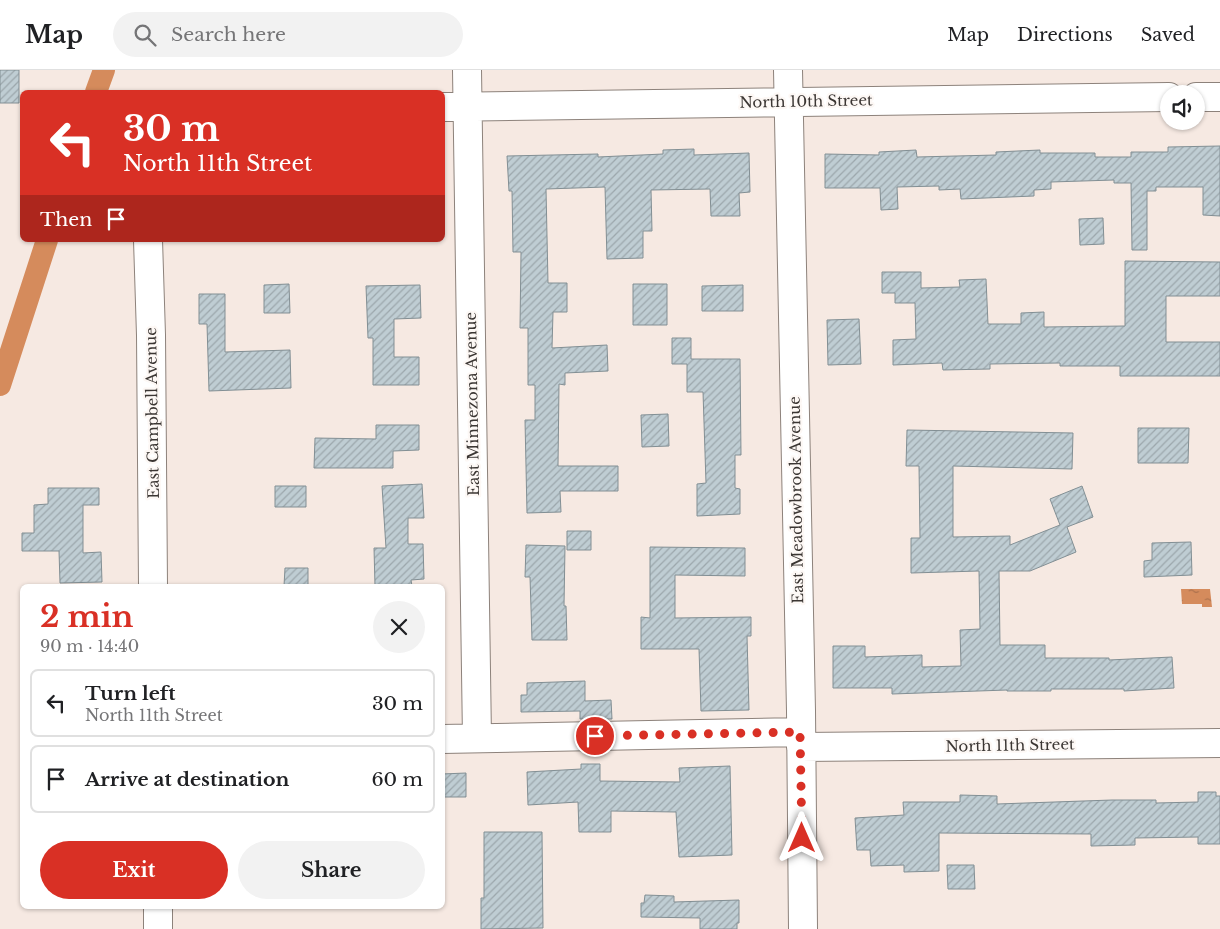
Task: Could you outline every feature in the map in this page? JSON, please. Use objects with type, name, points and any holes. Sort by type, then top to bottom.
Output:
[{"type":"street","name":"East Minnezona Avenue","points":[[467,70],[455,106],[477,738]]},
{"type":"street","name":"East Meadowbrook Avenue","points":[[788,70],[803,929]]},
{"type":"street","points":[[1205,97],[1220,96]]},
{"type":"street","name":"North 10th Street","points":[[455,106],[1160,97]]},
{"type":"street","name":"East Campbell Avenue","points":[[148,242],[154,584]]},
{"type":"street","name":"North 11th Street","points":[[445,738],[1220,743]]},
{"type":"street","points":[[158,909],[158,929]]},
{"type":"water","points":[[1181,589],[1210,589],[1212,607],[1202,607],[1202,604],[1182,604]]},
{"type":"building","points":[[0,70],[19,70],[19,103],[0,103]]},
{"type":"building","points":[[1220,146],[1220,216],[1203,215],[1203,187],[1156,187],[1156,191],[1147,191],[1147,250],[1132,250],[1131,183],[1114,183],[1114,180],[1051,182],[1051,189],[1034,190],[1034,196],[961,199],[960,189],[939,190],[939,186],[897,187],[898,209],[881,210],[880,188],[825,188],[825,154],[879,155],[879,152],[916,150],[917,157],[996,155],[996,152],[1040,150],[1040,153],[1095,153],[1095,157],[1131,157],[1131,152],[1168,152],[1168,147]]},
{"type":"building","points":[[694,149],[694,155],[749,153],[750,192],[739,193],[740,216],[711,216],[710,189],[651,190],[652,231],[643,231],[643,258],[607,259],[605,187],[546,189],[548,283],[567,283],[567,312],[553,312],[552,348],[607,345],[608,371],[565,373],[565,385],[559,384],[558,466],[618,466],[618,491],[560,491],[561,512],[527,513],[525,420],[535,420],[535,385],[528,385],[528,328],[520,328],[521,252],[513,252],[512,191],[509,191],[507,156],[598,154],[598,157],[663,154],[663,150]]},
{"type":"building","points":[[1103,218],[1104,244],[1080,245],[1079,219]]},
{"type":"building","points":[[1125,261],[1220,262],[1220,296],[1166,296],[1166,342],[1220,342],[1220,376],[1120,376],[1120,366],[1060,366],[1060,363],[990,364],[990,369],[943,370],[942,363],[893,365],[893,340],[916,339],[915,303],[895,303],[895,293],[882,293],[882,272],[921,272],[921,288],[960,287],[959,280],[986,279],[988,324],[1021,324],[1021,313],[1044,312],[1044,327],[1125,326]]},
{"type":"building","points":[[289,284],[290,313],[264,313],[264,285]]},
{"type":"building","points":[[633,284],[667,284],[667,325],[633,325]]},
{"type":"building","points":[[420,285],[421,318],[394,319],[394,357],[419,357],[419,385],[373,385],[373,338],[368,338],[366,286]]},
{"type":"building","points":[[743,285],[743,311],[702,311],[702,286]]},
{"type":"building","points":[[199,294],[225,294],[225,352],[290,350],[291,388],[209,391],[207,324],[199,324]]},
{"type":"building","points":[[859,319],[861,364],[828,365],[827,320]]},
{"type":"building","points":[[672,338],[691,338],[691,359],[740,359],[741,455],[735,455],[735,488],[740,489],[740,514],[697,516],[697,484],[706,483],[703,392],[687,392],[687,364],[672,364]]},
{"type":"building","points":[[668,414],[669,446],[642,447],[641,415]]},
{"type":"building","points":[[376,425],[419,425],[419,450],[393,451],[393,468],[314,468],[315,438],[376,439]]},
{"type":"building","points":[[1138,428],[1189,428],[1188,463],[1138,463]]},
{"type":"building","points":[[907,430],[1073,433],[1072,469],[953,466],[953,537],[1010,536],[1010,545],[1060,525],[1050,499],[1082,486],[1093,517],[1067,527],[1076,552],[1030,571],[999,571],[1000,645],[1045,645],[1045,658],[1109,658],[1109,660],[1172,657],[1174,688],[1124,691],[1124,689],[1051,689],[1051,691],[1007,690],[892,694],[892,688],[833,688],[833,646],[865,646],[865,657],[922,655],[922,667],[961,666],[960,630],[980,629],[979,571],[911,573],[911,538],[920,538],[919,466],[906,466]]},
{"type":"building","points":[[422,484],[424,518],[408,518],[408,544],[423,544],[424,579],[411,580],[412,584],[375,584],[374,548],[386,548],[382,486]]},
{"type":"building","points":[[275,486],[306,486],[306,507],[275,507]]},
{"type":"building","points":[[48,488],[99,488],[99,505],[83,505],[83,553],[101,552],[102,582],[60,583],[59,551],[22,551],[22,533],[34,533],[34,505],[48,504]]},
{"type":"building","points":[[567,531],[591,531],[591,550],[567,550]]},
{"type":"building","points":[[1191,542],[1192,575],[1144,577],[1144,561],[1152,560],[1152,543]]},
{"type":"building","points":[[526,545],[565,546],[564,606],[566,606],[567,640],[532,640],[530,577],[525,577]]},
{"type":"building","points":[[650,547],[745,548],[745,576],[675,575],[675,618],[751,617],[751,636],[747,636],[749,710],[701,711],[699,649],[641,649],[641,617],[650,618]]},
{"type":"building","points":[[285,568],[308,568],[308,584],[284,584]]},
{"type":"building","points":[[585,681],[585,701],[611,700],[612,719],[580,719],[580,711],[521,712],[521,695],[527,695],[527,683]]},
{"type":"building","points":[[581,764],[600,764],[600,781],[680,782],[679,768],[730,766],[732,855],[679,857],[676,812],[611,811],[611,832],[579,832],[578,802],[528,805],[527,772],[581,769]]},
{"type":"building","points":[[466,773],[466,797],[445,797],[445,774]]},
{"type":"building","points":[[1198,792],[1216,792],[1216,796],[1220,796],[1220,844],[1198,844],[1198,837],[1135,838],[1135,845],[1091,846],[1091,834],[939,833],[939,871],[904,872],[904,865],[871,866],[870,850],[857,850],[855,818],[904,815],[903,802],[960,802],[960,795],[997,796],[997,804],[1112,800],[1156,800],[1156,803],[1198,802]]},
{"type":"building","points":[[484,832],[542,832],[543,928],[481,929],[481,898],[484,898]]},
{"type":"building","points":[[947,865],[974,865],[975,889],[948,889]]},
{"type":"building","points":[[645,895],[674,896],[674,902],[739,900],[739,923],[737,923],[737,929],[700,929],[700,918],[641,917],[641,903],[644,903]]},
{"type":"waterway","points":[[97,90],[104,70]]},
{"type":"waterway","points":[[0,385],[46,242]]},
{"type":"route","points":[[595,736],[800,732],[802,838]]}]
